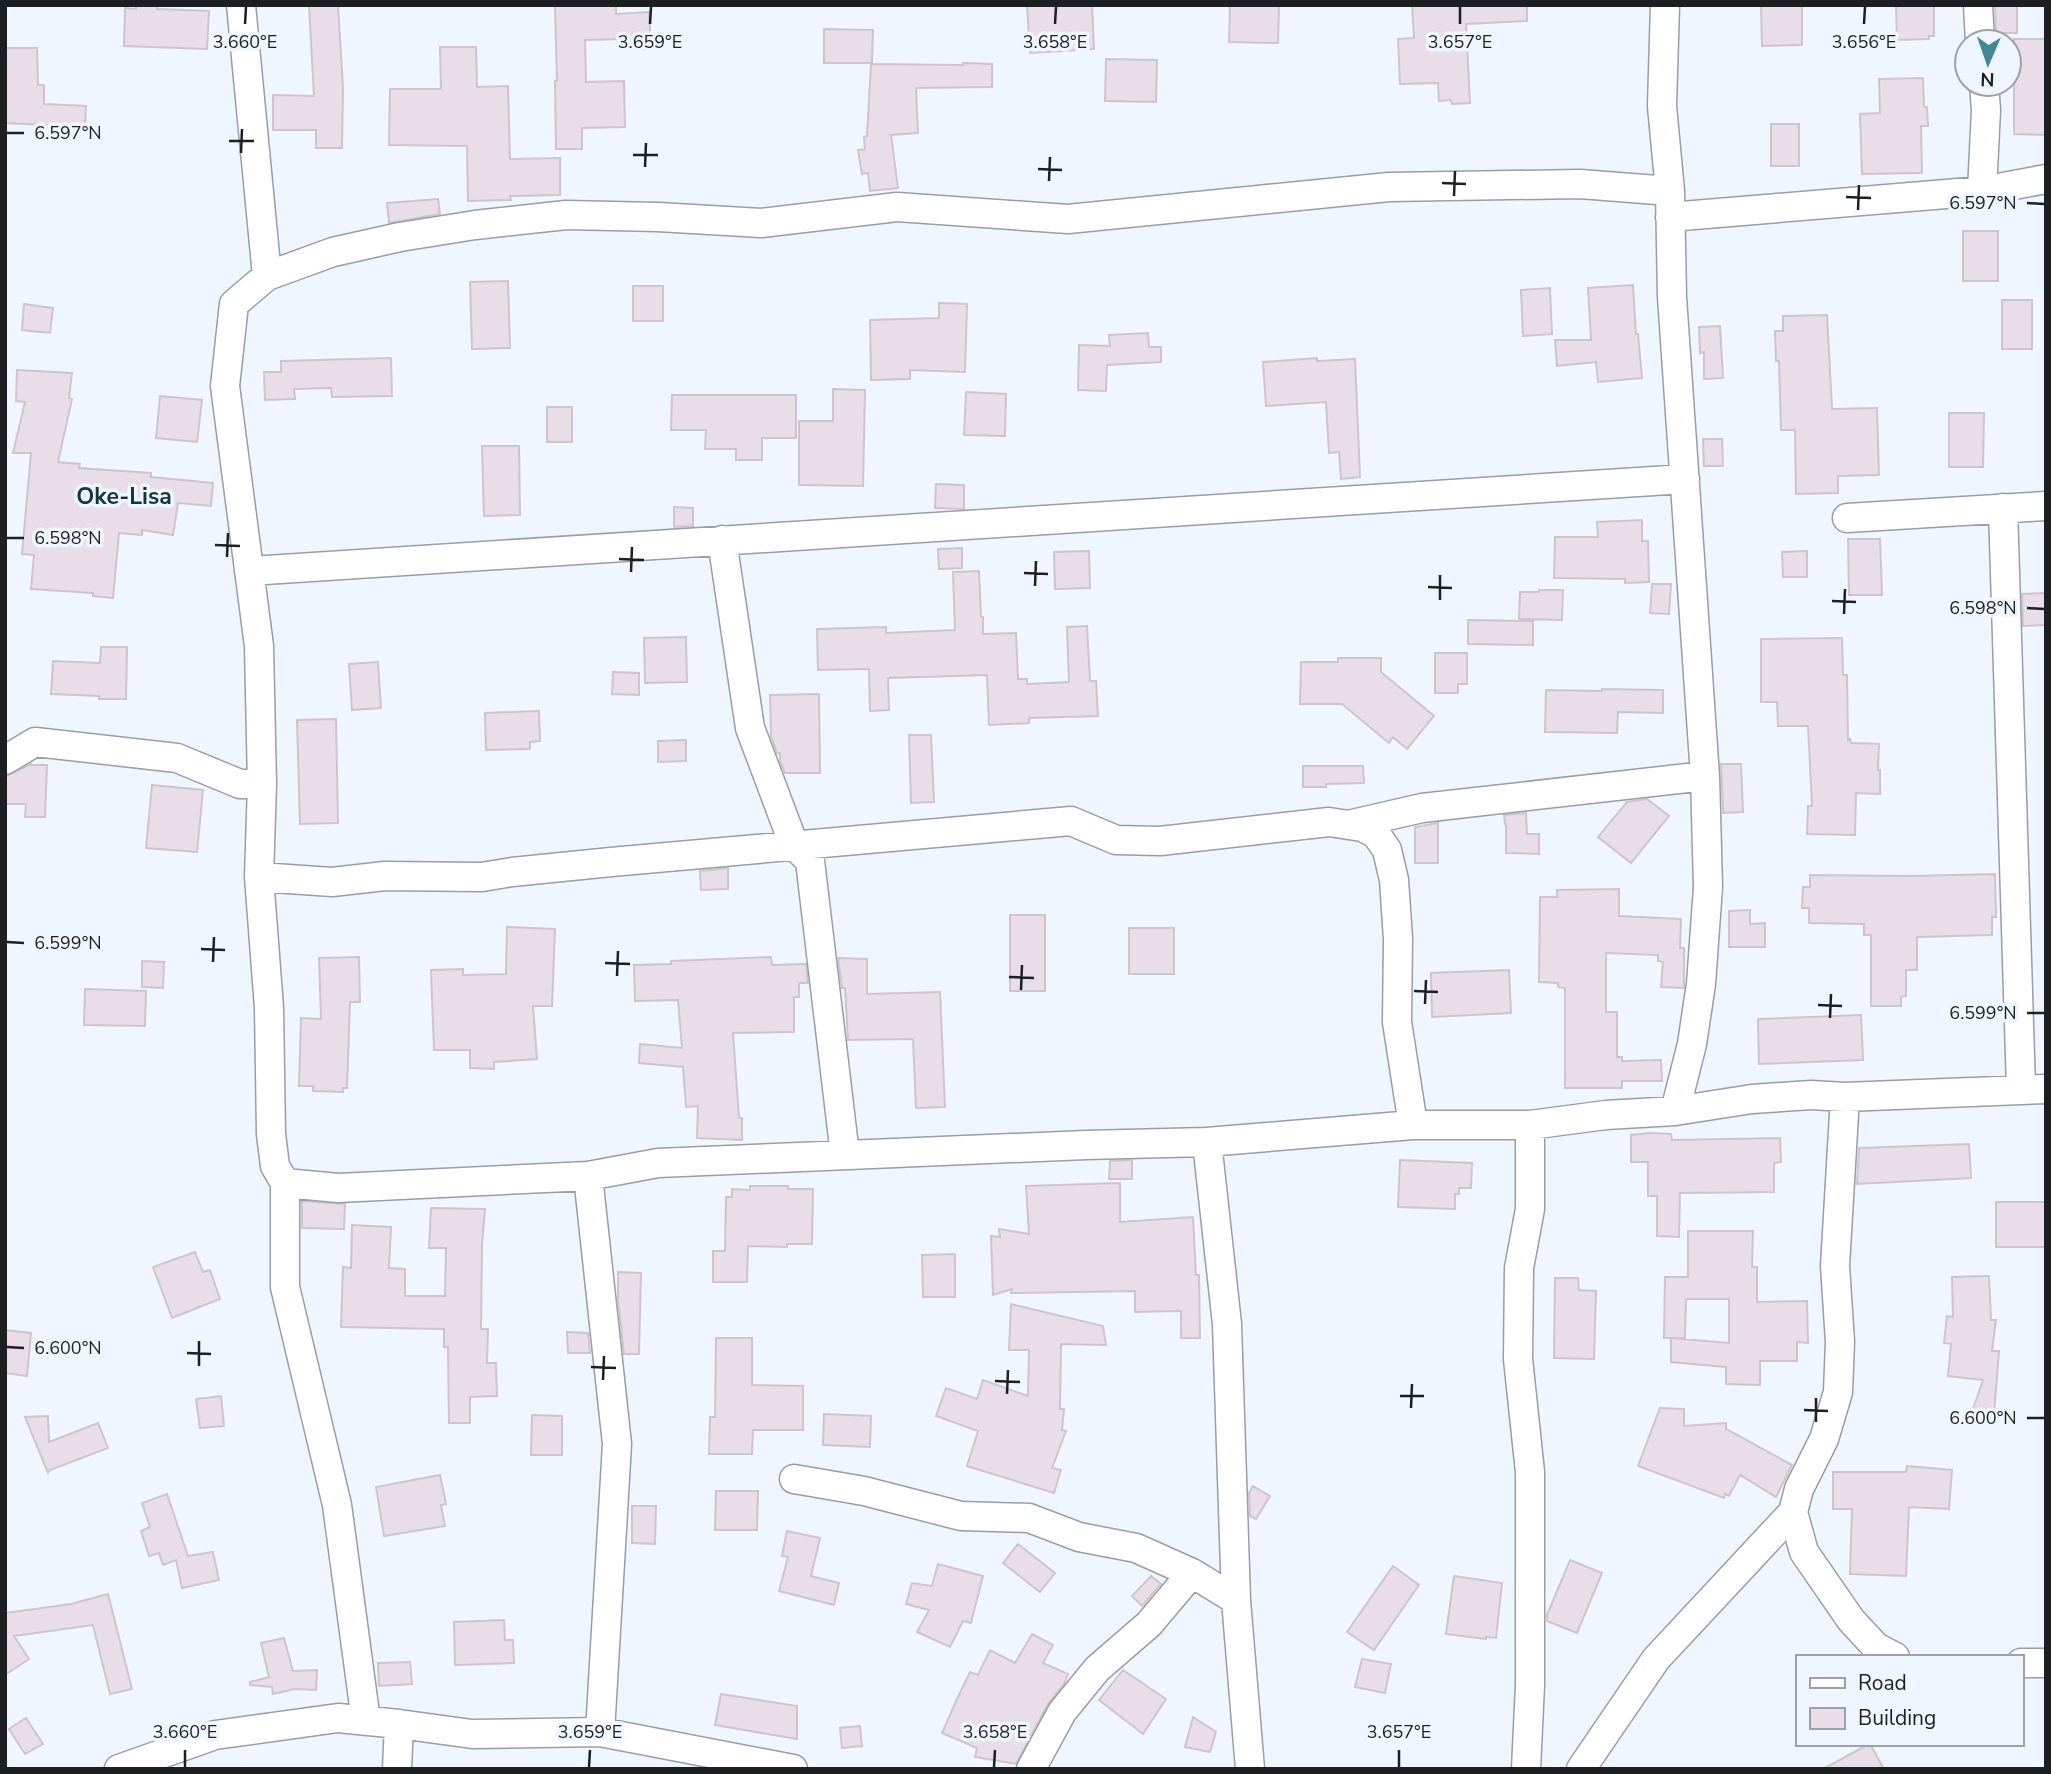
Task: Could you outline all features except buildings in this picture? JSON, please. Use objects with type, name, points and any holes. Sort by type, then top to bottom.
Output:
[{"type":"street","points":[[241,5],[267,276]]},
{"type":"street","points":[[1665,5],[1662,106],[1670,204],[1672,297],[1705,776],[1708,887],[1692,1044],[1675,1111]]},
{"type":"street","points":[[1978,5],[1979,28]]},
{"type":"street","points":[[1982,191],[1985,98]]},
{"type":"street","points":[[366,1721],[337,1505],[285,1287],[285,1183],[275,1166],[271,1134],[269,1008],[259,877],[262,784],[259,646],[225,386],[234,304],[267,276],[333,252],[400,237],[475,225],[566,215],[761,223],[897,207],[1068,219],[1389,187],[1580,184],[1670,204],[1982,191],[2046,179]]},
{"type":"street","points":[[249,571],[1685,479]]},
{"type":"street","points":[[1847,518],[2046,506]]},
{"type":"street","points":[[285,1183],[338,1188],[588,1176],[658,1163],[1207,1142],[1413,1125],[1530,1125],[1606,1115],[1675,1111],[1752,1099],[2033,1089],[2003,508]]},
{"type":"street","points":[[722,540],[750,728],[794,845],[810,861],[845,1155]]},
{"type":"street","points":[[5,760],[35,742],[177,758],[240,784],[262,784]]},
{"type":"street","points":[[1346,825],[1422,808],[1705,776]]},
{"type":"street","points":[[259,877],[332,882],[385,876],[482,877],[561,867],[1071,821],[1116,840],[1160,841],[1329,822],[1362,827],[1376,834],[1387,850],[1394,880],[1398,939],[1397,1022],[1413,1125]]},
{"type":"street","points":[[1581,1769],[1656,1659],[1793,1512],[1799,1489],[1824,1439],[1839,1392],[1840,1342],[1835,1266],[1845,1097]]},
{"type":"street","points":[[1526,1769],[1530,1685],[1530,1472],[1518,1346],[1519,1268],[1530,1209],[1530,1125]]},
{"type":"street","points":[[1207,1142],[1227,1324],[1236,1600],[1250,1769]]},
{"type":"street","points":[[588,1176],[617,1444],[600,1732]]},
{"type":"street","points":[[794,1479],[864,1492],[961,1516],[1029,1518],[1079,1537],[1136,1548],[1192,1573],[1236,1600]]},
{"type":"street","points":[[1793,1512],[1804,1552],[1851,1620],[1876,1647],[1891,1655]]},
{"type":"street","points":[[1031,1769],[1062,1712],[1097,1669],[1149,1624],[1192,1573]]},
{"type":"street","points":[[2023,1663],[2046,1663]]},
{"type":"street","points":[[119,1769],[215,1735],[338,1718],[472,1734],[600,1732],[777,1767]]},
{"type":"street","points":[[397,1769],[399,1724]]},
{"type":"district","name":"Oke-Lisa","points":[[124,496]]}]
